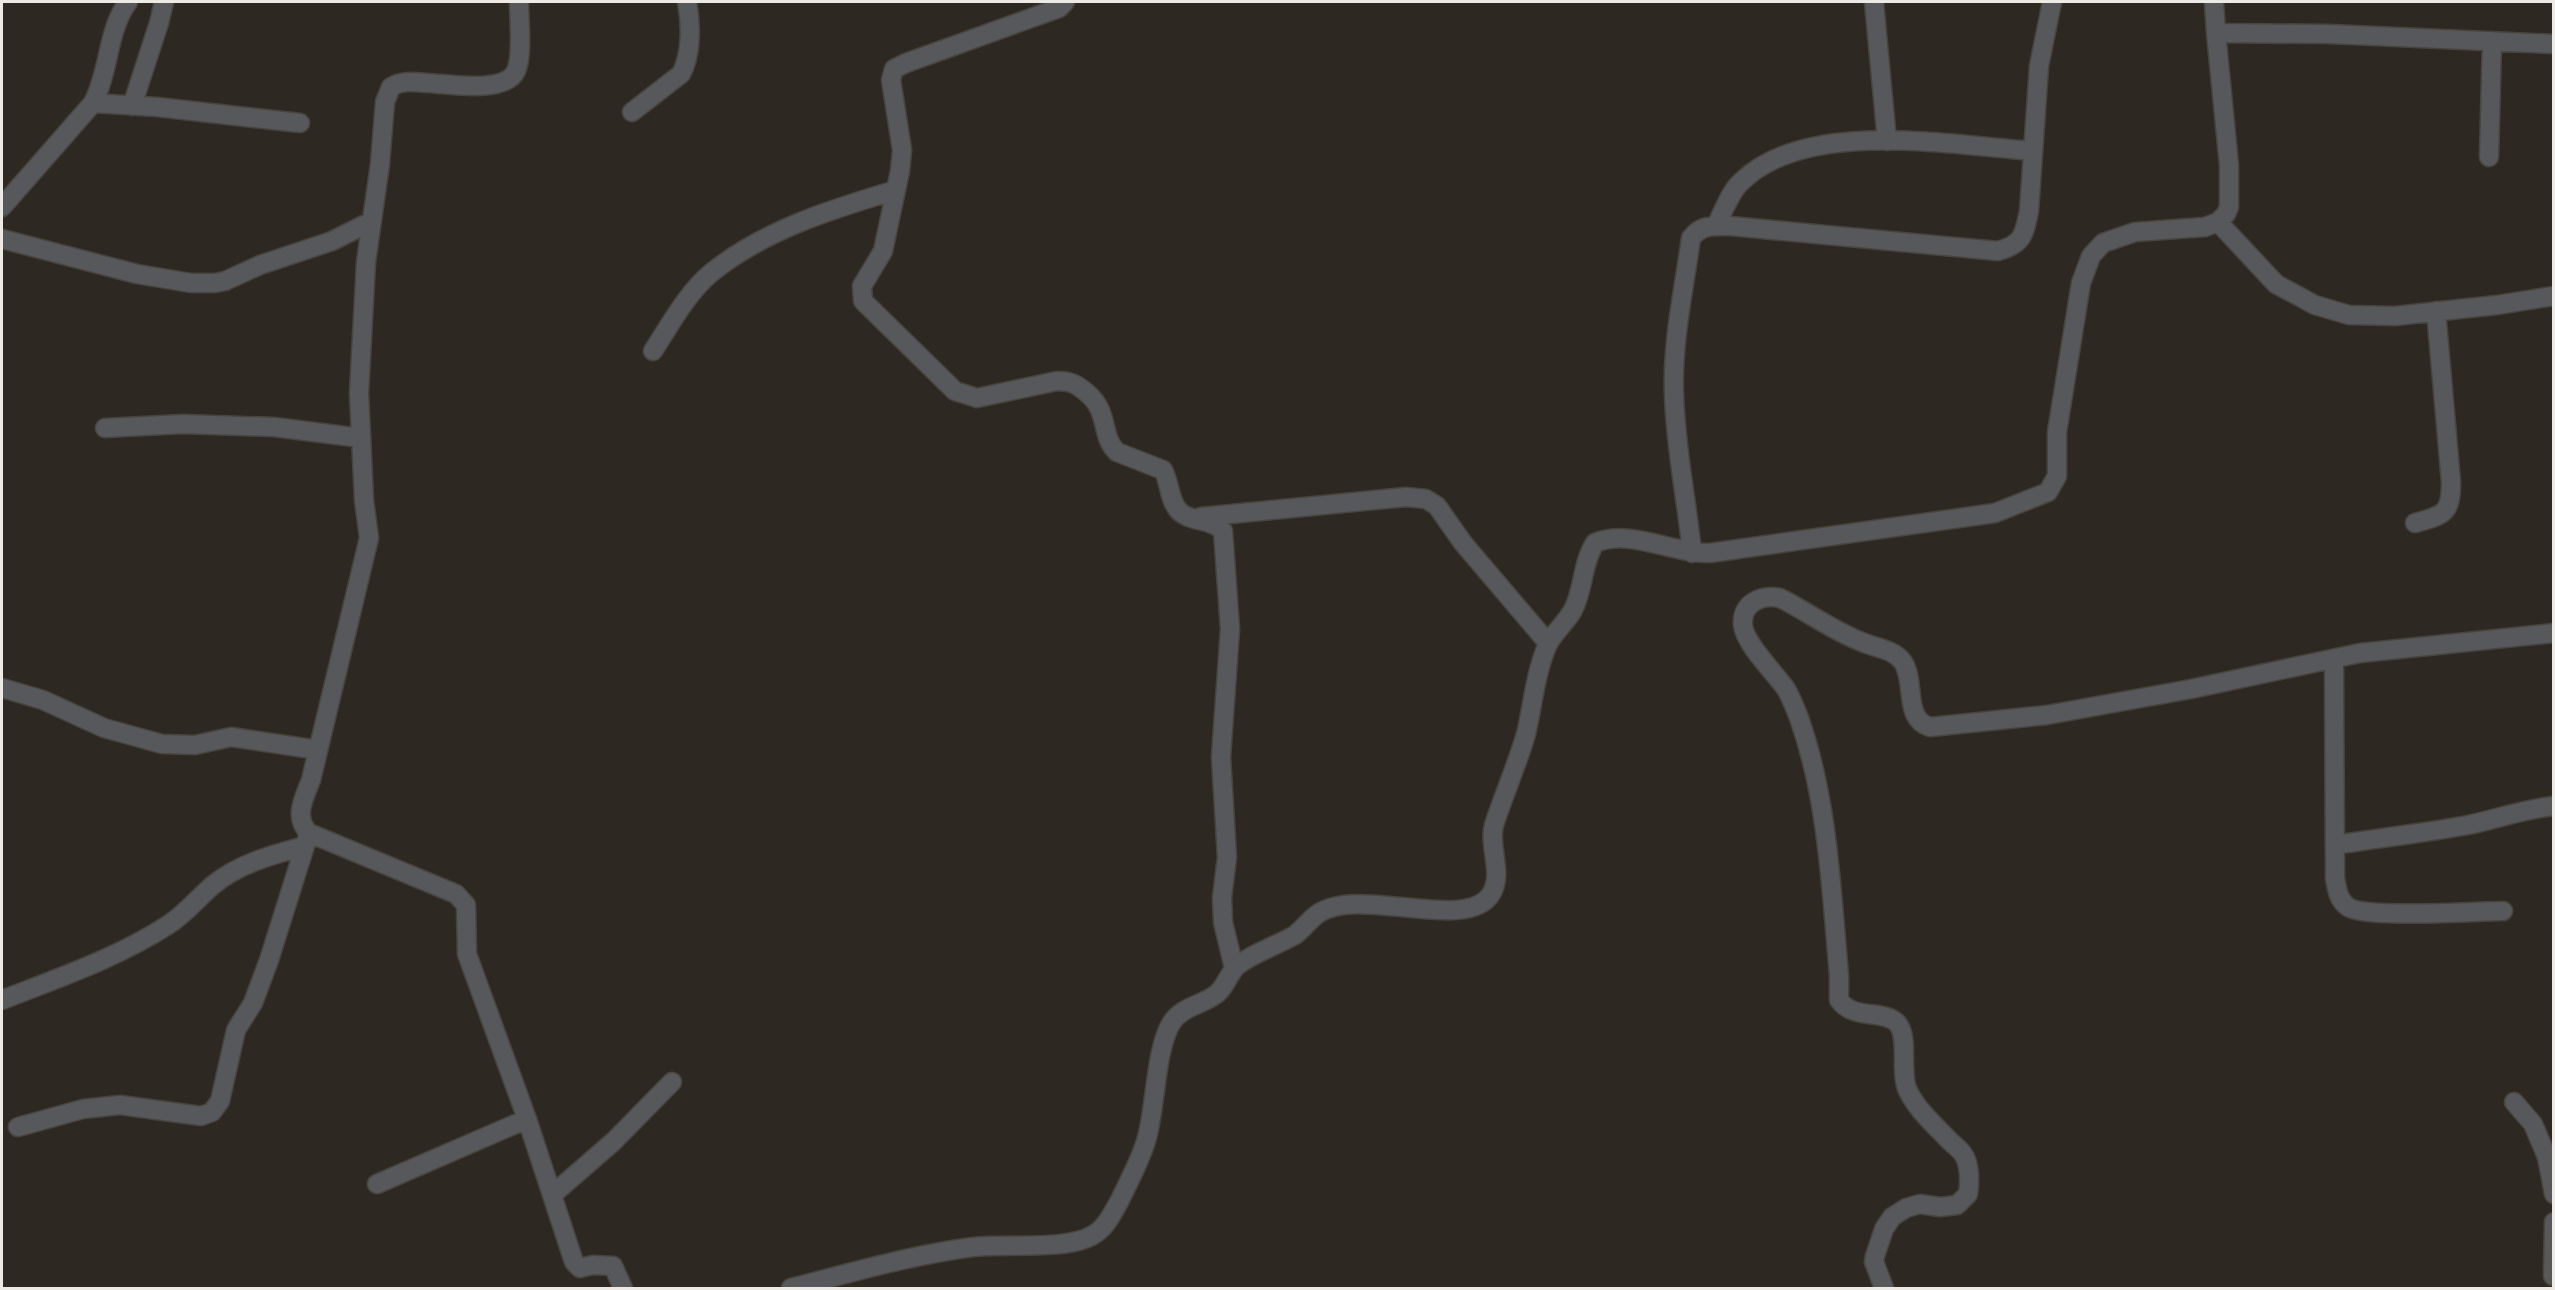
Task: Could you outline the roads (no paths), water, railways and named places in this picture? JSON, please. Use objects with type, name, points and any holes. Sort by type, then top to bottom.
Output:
[{"type":"street","points":[[2,207],[93,103],[108,62],[116,21],[128,2]]},
{"type":"street","points":[[132,106],[164,2]]},
{"type":"street","points":[[18,1127],[83,1109],[120,1105],[201,1116],[216,1108],[220,1101],[236,1030],[252,1003],[269,960],[307,840],[301,823],[301,808],[311,780],[337,666],[368,548],[359,393],[366,262],[385,102],[391,87],[408,82],[492,85],[507,80],[516,70],[519,2]]},
{"type":"street","points":[[632,112],[681,74],[685,66],[689,53],[687,2]]},
{"type":"street","points":[[1065,2],[1059,8],[894,69],[891,80],[902,150],[883,251],[862,285],[863,301],[955,391],[977,398],[1057,381],[1069,381],[1079,385],[1095,399],[1101,408],[1112,447],[1117,452],[1163,470],[1176,507],[1184,515],[1220,527],[1223,531],[1226,546],[1230,629],[1221,757],[1227,857],[1222,897],[1223,921],[1234,968]]},
{"type":"street","points":[[1874,2],[1887,141]]},
{"type":"street","points":[[1692,553],[1675,425],[1674,391],[1676,349],[1691,238],[1702,228],[1716,226],[1998,251],[2011,248],[2020,240],[2026,229],[2039,66],[2052,2]]},
{"type":"street","points":[[791,1288],[913,1257],[975,1247],[1067,1243],[1089,1238],[1098,1232],[1116,1208],[1147,1140],[1164,1042],[1168,1028],[1183,1011],[1219,992],[1234,968],[1297,933],[1319,913],[1337,906],[1368,904],[1456,910],[1476,906],[1491,896],[1496,879],[1492,848],[1493,828],[1527,730],[1537,675],[1548,643],[1574,608],[1589,554],[1595,543],[1614,538],[1628,539],[1692,553],[1710,553],[1995,513],[2048,492],[2057,476],[2057,432],[2081,283],[2091,256],[2103,243],[2135,232],[2205,227],[2218,222],[2226,214],[2230,197],[2214,2]]},
{"type":"street","points":[[2216,33],[2330,34],[2553,44]]},
{"type":"street","points":[[2489,157],[2492,41]]},
{"type":"street","points":[[93,103],[300,123]]},
{"type":"street","points":[[1716,226],[1739,183],[1767,163],[1809,146],[1853,141],[1887,141],[2033,151]]},
{"type":"street","points":[[653,351],[679,310],[710,274],[749,248],[833,209],[896,190]]},
{"type":"street","points":[[2,240],[136,274],[191,283],[215,283],[332,241],[372,221]]},
{"type":"street","points":[[2218,222],[2276,284],[2315,305],[2349,315],[2395,316],[2497,305],[2553,296]]},
{"type":"street","points":[[2415,523],[2437,517],[2448,508],[2451,501],[2436,311]]},
{"type":"street","points":[[105,428],[183,424],[274,427],[361,438]]},
{"type":"street","points":[[1193,518],[1406,497],[1426,500],[1437,506],[1463,543],[1548,643]]},
{"type":"street","points":[[1884,1288],[1874,1262],[1884,1229],[1892,1217],[1912,1206],[1957,1205],[1968,1194],[1968,1165],[1963,1153],[1923,1113],[1907,1089],[1903,1075],[1902,1033],[1897,1022],[1856,1012],[1847,1008],[1839,1000],[1839,975],[1825,825],[1799,718],[1787,691],[1745,635],[1743,621],[1751,603],[1771,596],[1780,598],[1841,634],[1895,655],[1904,666],[1916,717],[1924,725],[1930,727],[2047,715],[2191,689],[2360,653],[2553,633]]},
{"type":"street","points":[[2334,659],[2335,878],[2341,900],[2349,908],[2372,913],[2504,911]]},
{"type":"street","points":[[2,688],[43,700],[104,728],[162,744],[195,745],[231,736],[318,750]]},
{"type":"street","points":[[2335,845],[2470,824],[2533,808],[2553,806]]},
{"type":"street","points":[[2,1000],[96,963],[132,945],[169,924],[214,885],[242,867],[307,840],[456,894],[466,905],[467,954],[576,1266],[580,1268],[612,1265],[616,1268],[623,1288]]},
{"type":"street","points":[[552,1195],[614,1141],[672,1082]]},
{"type":"street","points":[[2514,1102],[2533,1124],[2547,1157],[2553,1194]]},
{"type":"street","points":[[377,1184],[526,1119]]},
{"type":"street","points":[[2546,1288],[2553,1276],[2553,1222]]}]
